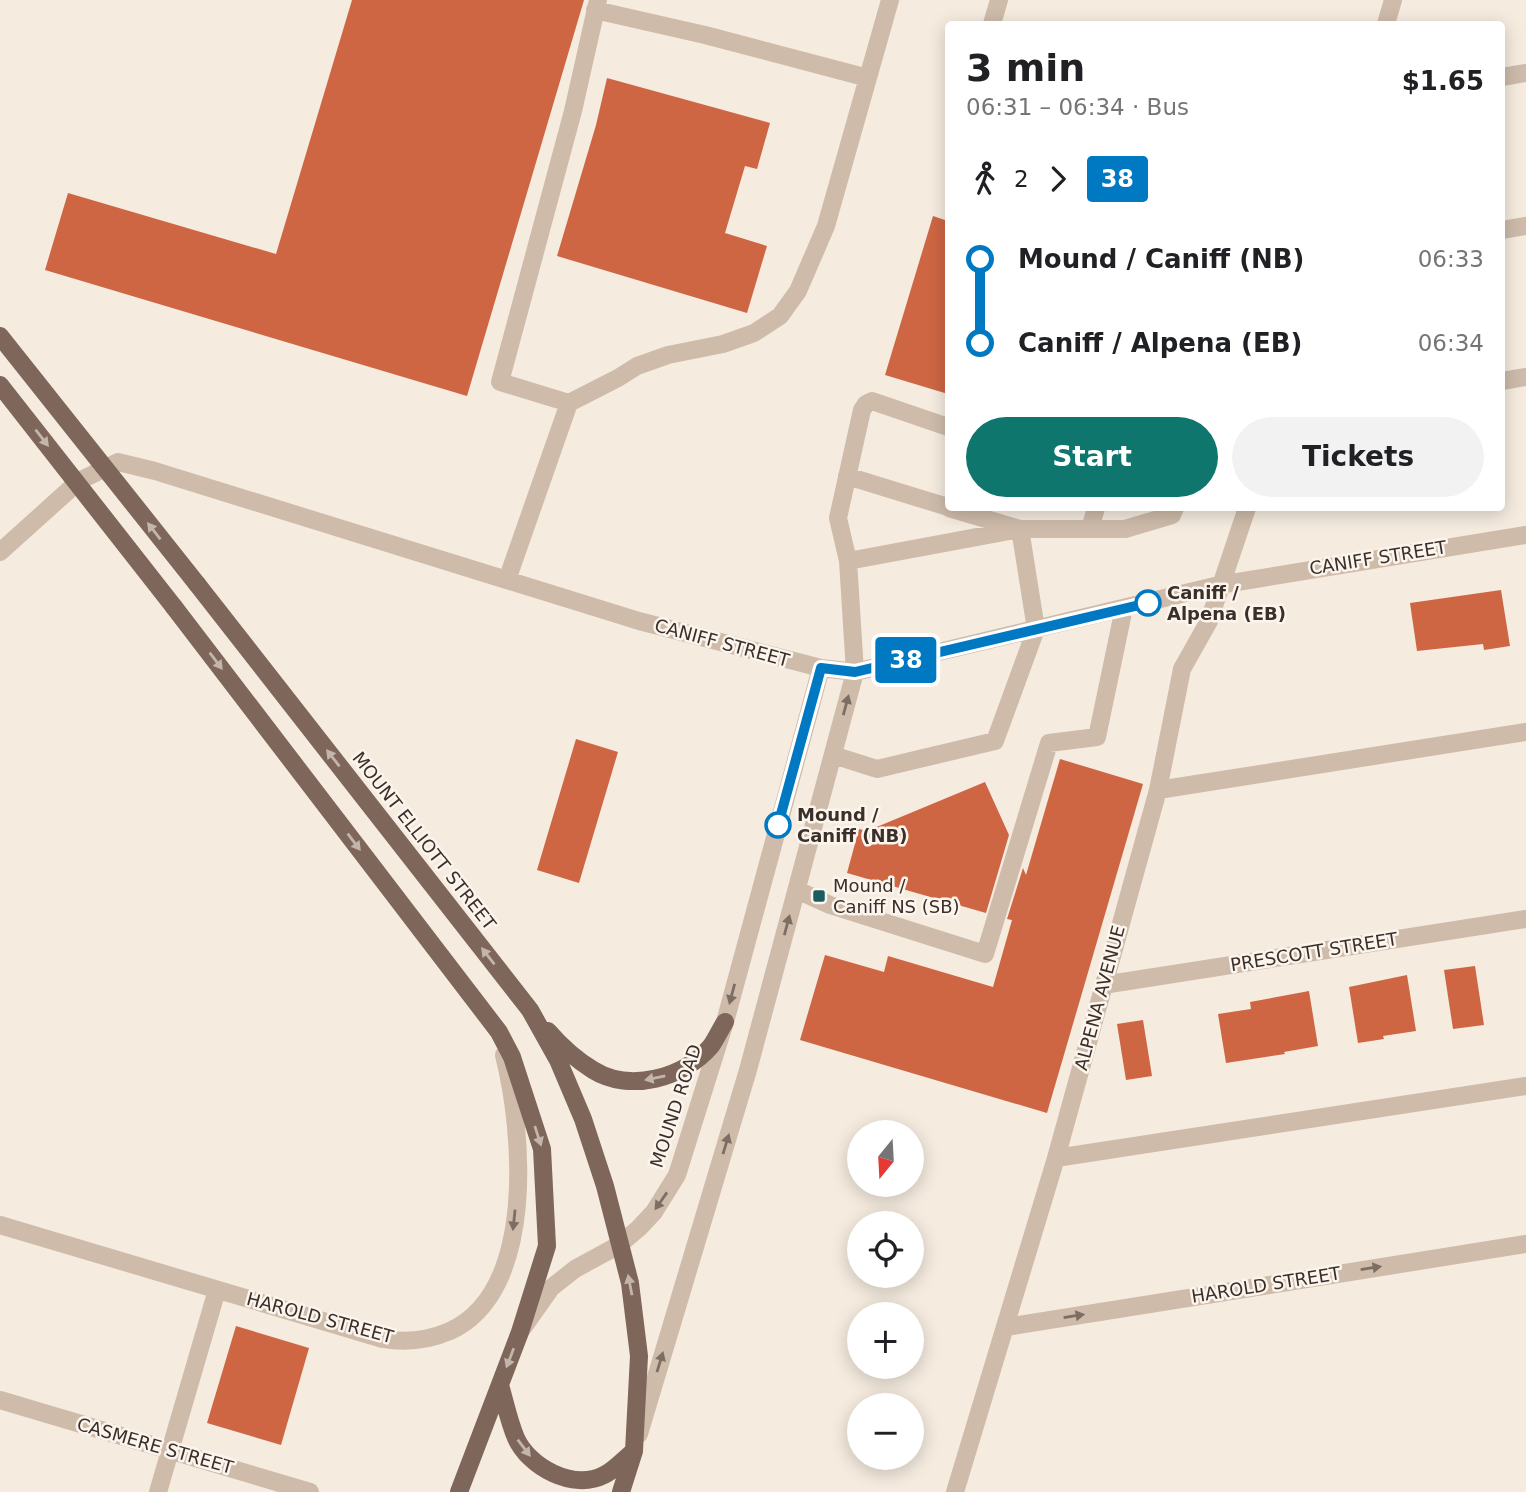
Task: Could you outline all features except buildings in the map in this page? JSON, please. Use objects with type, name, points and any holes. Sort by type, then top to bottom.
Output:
[{"type":"main road","name":"MOUNT ELLIOTT STREET","points":[[0,336],[530,1010],[558,1060],[583,1119],[605,1186],[630,1283],[639,1356],[634,1451]]},
{"type":"main road","points":[[0,385],[174,607],[499,1032],[512,1057],[542,1149],[547,1246],[520,1332]]},
{"type":"main road","points":[[530,1010],[555,1039],[593,1070],[607,1076],[632,1080],[662,1077],[689,1065],[712,1044],[725,1022]]},
{"type":"main road","name":"MOUND ROAD","points":[[459,1492],[520,1332]]},
{"type":"main road","points":[[500,1385],[517,1439],[535,1463],[562,1477],[581,1480],[605,1475],[634,1451]]},
{"type":"main road","points":[[621,1492],[634,1451]]},
{"type":"street","points":[[868,78],[596,5],[573,111],[500,382],[569,402],[637,366],[668,355],[754,333],[780,316],[799,290],[826,226],[868,78],[890,0]]},
{"type":"street","points":[[993,21],[999,0]]},
{"type":"street","points":[[1387,21],[1394,0]]},
{"type":"street","points":[[1505,76],[1526,73]]},
{"type":"street","points":[[1505,230],[1526,226]]},
{"type":"street","points":[[1505,380],[1526,377]]},
{"type":"street","points":[[634,1451],[748,1070],[855,672],[848,561],[838,518],[862,410],[872,401],[945,426]]},
{"type":"street","points":[[507,580],[569,402]]},
{"type":"street","name":"CANIFF STREET","points":[[0,552],[79,481],[118,462],[155,471],[639,621],[821,668],[855,672],[1219,585],[1526,535]]},
{"type":"street","points":[[847,476],[945,506]]},
{"type":"street","points":[[961,511],[1020,530]]},
{"type":"street","points":[[1090,530],[1095,511]]},
{"type":"street","points":[[848,561],[1020,530],[1125,529],[1172,515],[1174,511]]},
{"type":"street","name":"ALPENA AVENUE","points":[[955,1492],[1056,1158],[1158,790],[1182,668],[1209,621],[1246,511]]},
{"type":"street","points":[[833,755],[877,769],[995,741],[1036,629],[1020,530]]},
{"type":"street","points":[[797,890],[830,905],[985,954],[1049,743],[1097,737],[1124,608]]},
{"type":"street","name":"MOUND ROAD","points":[[520,1332],[551,1288],[575,1269],[619,1245],[654,1212],[677,1175],[725,1022],[821,668]]},
{"type":"street","points":[[1158,790],[1526,732]]},
{"type":"street","name":"PRESCOTT STREET","points":[[1103,985],[1526,919]]},
{"type":"street","name":"HAROLD STREET","points":[[0,1225],[395,1341],[417,1341],[438,1336],[475,1315],[492,1293],[506,1265],[512,1241],[516,1206],[516,1124],[510,1078],[499,1032]]},
{"type":"street","points":[[1056,1158],[1526,1086]]},
{"type":"street","name":"HAROLD STREET","points":[[1006,1327],[1526,1244]]},
{"type":"street","points":[[158,1492],[218,1290]]},
{"type":"street","name":"CASMERE STREET","points":[[0,1400],[310,1492]]},
{"type":"bus line","name":"38","points":[[778,825],[821,668],[855,672],[1148,603]]},
{"type":"place","name":"Caniff / Alpena (EB)","points":[[1148,603]]},
{"type":"place","name":"Mound / Caniff (NB)","points":[[778,825]]},
{"type":"place","name":"Mound / Caniff NS (SB)","points":[[819,896]]}]
